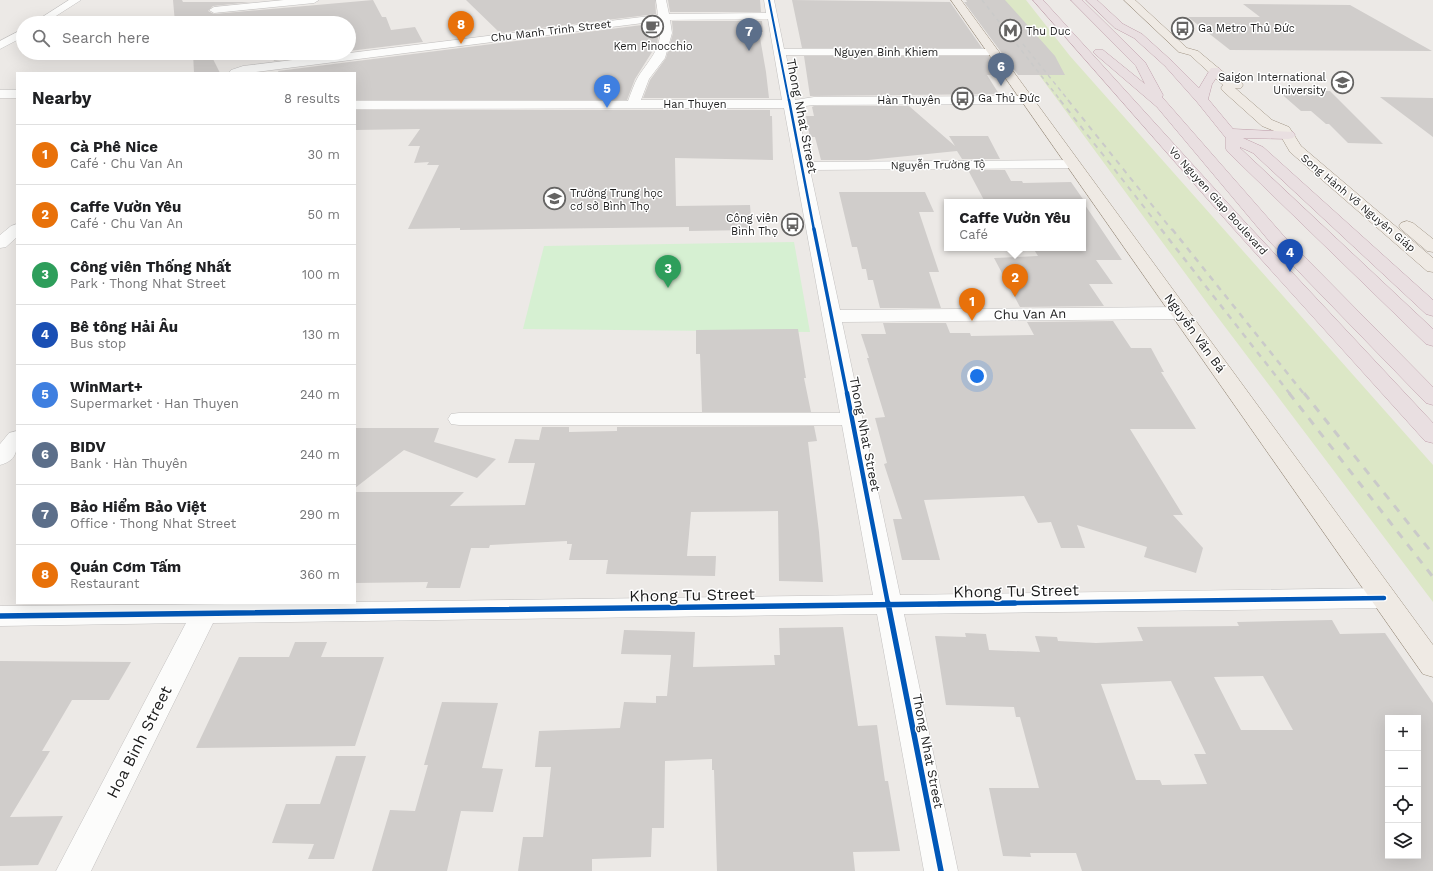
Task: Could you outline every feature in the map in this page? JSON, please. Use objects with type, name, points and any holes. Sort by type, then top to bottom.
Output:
[{"type":"highway","name":"Vo Nguyen Giap Boulevard","points":[[1038,0],[1238,224],[1433,436]]},
{"type":"highway","name":"Vo Nguyen Giap Boulevard","points":[[1076,0],[1141,64],[1162,104]]},
{"type":"highway","points":[[1091,0],[1119,26],[1135,35],[1169,64],[1202,99],[1231,135],[1258,150],[1433,310]]},
{"type":"highway","name":"Vo Nguyen Giap Boulevard","points":[[1068,17],[1097,51],[1162,104],[1276,238],[1433,399]]},
{"type":"highway","points":[[1131,21],[1136,26],[1135,35]]},
{"type":"highway","points":[[1202,99],[1206,84],[1215,71]]},
{"type":"highway","points":[[1231,135],[1286,132]]},
{"type":"highway","points":[[1231,135],[1233,149],[1433,340]]},
{"type":"highway","points":[[1238,224],[1276,238]]},
{"type":"highway","points":[[1329,322],[1338,302]]},
{"type":"main road","name":"Nguyễn Văn Bá","points":[[956,0],[1433,666]]},
{"type":"main road","name":"Song Hành Võ Nguyên Giáp","points":[[1129,0],[1183,50],[1194,53],[1230,84],[1245,88],[1255,96]]},
{"type":"main road","name":"Song Hành Võ Nguyên Giáp","points":[[1142,0],[1198,51],[1194,53]]},
{"type":"main road","name":"Song Hành Võ Nguyên Giáp","points":[[1230,84],[1227,88],[1267,123],[1314,148],[1433,247]]},
{"type":"main road","name":"Song Hành Võ Nguyên Giáp","points":[[1277,114],[1288,123],[1286,132],[1295,149],[1433,267]]},
{"type":"street","points":[[50,16],[76,0]]},
{"type":"street","points":[[208,0],[217,16]]},
{"type":"street","points":[[214,10],[314,0]]},
{"type":"street","points":[[633,104],[643,79],[659,58],[668,33],[662,0]]},
{"type":"street","name":"Thong Nhat Street","points":[[769,0],[941,871]]},
{"type":"street","name":"Chu Manh Trinh Street","points":[[356,57],[664,17],[772,16]]},
{"type":"street","points":[[0,46],[16,36]]},
{"type":"street","name":"Nguyen Binh Khiem","points":[[779,52],[993,52]]},
{"type":"street","points":[[238,60],[241,72]]},
{"type":"street","name":"Chu Manh Trinh Street","points":[[241,72],[333,60]]},
{"type":"street","points":[[0,94],[16,94]]},
{"type":"street","name":"Han Thuyen","points":[[356,105],[790,104],[815,110],[1031,104]]},
{"type":"street","name":"Nguyễn Trường Tộ","points":[[802,166],[1073,164]]},
{"type":"street","name":"Chu Van An","points":[[831,316],[1180,313]]},
{"type":"street","points":[[459,419],[852,419]]},
{"type":"street","points":[[0,458],[16,439]]},
{"type":"street","name":"Khong Tu Street","points":[[0,616],[1384,598]]},
{"type":"street","name":"Hoa Binh Street","points":[[74,871],[204,614]]},
{"type":"green space","points":[[984,0],[1026,0],[1070,56],[1433,465],[1433,602],[1210,307]]},
{"type":"green space","points":[[794,242],[810,332],[523,329],[544,246]]},
{"type":"building","points":[[173,0],[182,0],[183,2],[252,2],[213,6],[208,11],[214,14],[373,0],[382,17],[386,17],[391,30],[415,27],[423,42],[356,50],[356,16],[174,16]]},
{"type":"building","points":[[466,0],[655,0],[656,14],[500,33]]},
{"type":"building","points":[[668,0],[760,0],[761,12],[670,12]]},
{"type":"building","points":[[792,0],[950,2],[982,48],[802,48]]},
{"type":"building","points":[[966,0],[1005,0],[1055,56],[1065,75],[1018,75],[964,2],[967,2]]},
{"type":"building","points":[[1243,4],[1350,5],[1432,51],[1230,50],[1188,17],[1260,17]]},
{"type":"building","points":[[672,21],[762,21],[763,32],[759,32],[769,98],[643,98],[650,80],[666,58],[673,33]]},
{"type":"building","points":[[658,23],[657,44],[635,79],[627,100],[356,100],[356,72],[278,71]]},
{"type":"building","points":[[804,56],[989,56],[1001,75],[987,75],[999,94],[810,96]]},
{"type":"building","points":[[193,60],[214,60],[220,72],[194,72]]},
{"type":"building","points":[[1278,91],[1330,91],[1383,144],[1348,143],[1329,124],[1326,124],[1311,111],[1301,111]]},
{"type":"building","points":[[1380,97],[1433,98],[1433,137]]},
{"type":"building","points":[[814,106],[909,106],[955,146],[949,136],[988,136],[1000,159],[962,159],[957,151],[868,160],[821,160],[815,137],[810,137],[806,116],[814,116],[812,107]]},
{"type":"building","points":[[356,110],[770,110],[770,116],[772,116],[773,160],[675,158],[676,206],[750,205],[752,230],[689,231],[689,227],[460,230],[460,228],[408,229],[439,165],[427,165],[429,162],[414,163],[420,146],[408,146],[420,129],[356,130]]},
{"type":"building","points":[[968,170],[1005,170],[1011,181],[1022,181],[1023,183],[1071,182],[1083,199],[983,199]]},
{"type":"building","points":[[839,192],[925,192],[934,212],[919,212],[939,272],[929,272],[941,308],[880,308],[873,280],[868,280],[866,269],[862,269],[857,247],[852,247]]},
{"type":"building","points":[[1086,206],[1122,260],[1096,260],[1113,284],[1089,284],[1104,306],[1020,307],[994,258],[1038,256],[1035,251],[1086,251]]},
{"type":"building","points":[[1113,321],[1131,348],[1151,348],[1164,372],[1161,372],[1196,429],[1130,429],[1183,515],[1173,515],[1203,548],[1196,573],[1144,557],[1147,547],[1077,525],[1085,548],[1061,548],[1051,522],[1038,523],[1024,496],[924,500],[940,560],[902,560],[893,519],[902,519],[884,464],[887,463],[875,418],[885,417],[861,334],[886,334],[883,323],[946,323],[950,333],[970,333],[971,336],[1034,335],[1027,322]]},
{"type":"building","points":[[798,329],[806,378],[804,378],[811,412],[702,412],[700,354],[696,354],[696,330]]},
{"type":"building","points":[[814,426],[817,441],[808,442],[819,532],[823,582],[779,581],[778,511],[691,512],[687,556],[716,556],[715,576],[606,574],[608,560],[569,560],[572,544],[567,544],[567,541],[490,545],[489,548],[471,548],[460,588],[426,588],[428,582],[356,583],[356,492],[464,492],[450,506],[525,505],[535,463],[508,463],[515,439],[539,440],[542,427],[569,427],[569,432],[617,431],[617,427]]},
{"type":"building","points":[[356,428],[439,428],[434,442],[496,459],[477,478],[404,450],[356,487]]},
{"type":"building","points":[[1332,620],[1340,634],[1385,633],[1433,703],[1433,871],[1082,871],[1076,853],[1030,853],[1031,857],[1003,856],[989,788],[1039,788],[1020,717],[1016,717],[1014,707],[946,705],[935,636],[966,637],[965,633],[986,634],[989,650],[1040,652],[1035,636],[1057,637],[1058,641],[1096,643],[1143,641],[1137,627],[1239,626],[1237,622]],"holes":[[[1263,676],[1293,730],[1241,730],[1214,677]],[[1171,681],[1206,754],[1194,754],[1207,784],[1162,785],[1160,780],[1136,780],[1101,684]]]},
{"type":"building","points":[[843,627],[858,726],[877,725],[885,781],[888,781],[900,851],[853,852],[855,871],[717,871],[714,770],[712,770],[712,759],[665,761],[664,828],[652,828],[651,857],[592,859],[592,871],[518,871],[523,837],[543,837],[551,767],[535,767],[539,731],[620,728],[624,702],[656,703],[656,696],[667,696],[671,655],[621,654],[624,630],[695,632],[693,667],[775,665],[774,655],[780,655],[779,628]]},
{"type":"building","points":[[295,642],[327,642],[321,657],[384,657],[355,746],[196,748],[239,657],[289,657]]},
{"type":"building","points":[[0,661],[131,662],[109,700],[72,700],[42,751],[50,751],[10,817],[63,816],[38,865],[0,866]]},
{"type":"building","points":[[442,702],[498,703],[482,768],[503,769],[493,812],[461,811],[447,871],[372,871],[390,810],[415,811],[428,765],[424,765]]},
{"type":"building","points":[[336,756],[366,756],[334,859],[308,859],[314,844],[272,843],[286,804],[320,804]]},
{"type":"railway","points":[[982,0],[1061,101]]},
{"type":"railway","points":[[1023,44],[1069,101]]},
{"type":"railway","points":[[1060,100],[1162,230]]},
{"type":"railway","points":[[1068,100],[1172,230]]},
{"type":"railway","points":[[1161,229],[1290,394]]},
{"type":"railway","points":[[1172,229],[1304,394]]},
{"type":"railway","points":[[1289,393],[1433,577]]},
{"type":"railway","points":[[1304,393],[1433,554]]},
{"type":"cycle path","points":[[769,0],[941,871]]},
{"type":"cycle path","points":[[0,616],[1384,598]]},
{"type":"place","name":"Kem Pinocchio","points":[[653,26]]},
{"type":"place","name":"Ga Metro Thủ Đức","points":[[1183,28]]},
{"type":"place","name":"Thu Duc","points":[[1010,31]]},
{"type":"place","name":"Quán Cơm Tấm","points":[[461,44]]},
{"type":"place","name":"Bảo Hiểm Bảo Việt","points":[[749,51]]},
{"type":"place","name":"Saigon International University","points":[[1342,83]]},
{"type":"place","name":"BIDV","points":[[1001,86]]},
{"type":"place","name":"Ga Thủ Đức","points":[[963,98]]},
{"type":"place","name":"WinMart+","points":[[607,108]]},
{"type":"place","name":"Trường Trung học cơ sở Bình Thọ","points":[[554,199]]},
{"type":"place","name":"Công viên Bình Thọ","points":[[793,224]]},
{"type":"place","name":"Bê tông Hải Âu","points":[[1290,272]]},
{"type":"place","name":"Công viên Thống Nhất","points":[[668,288]]},
{"type":"place","name":"Caffe Vườn Yêu","points":[[1015,297]]},
{"type":"place","name":"Cà Phê Nice","points":[[972,321]]}]
